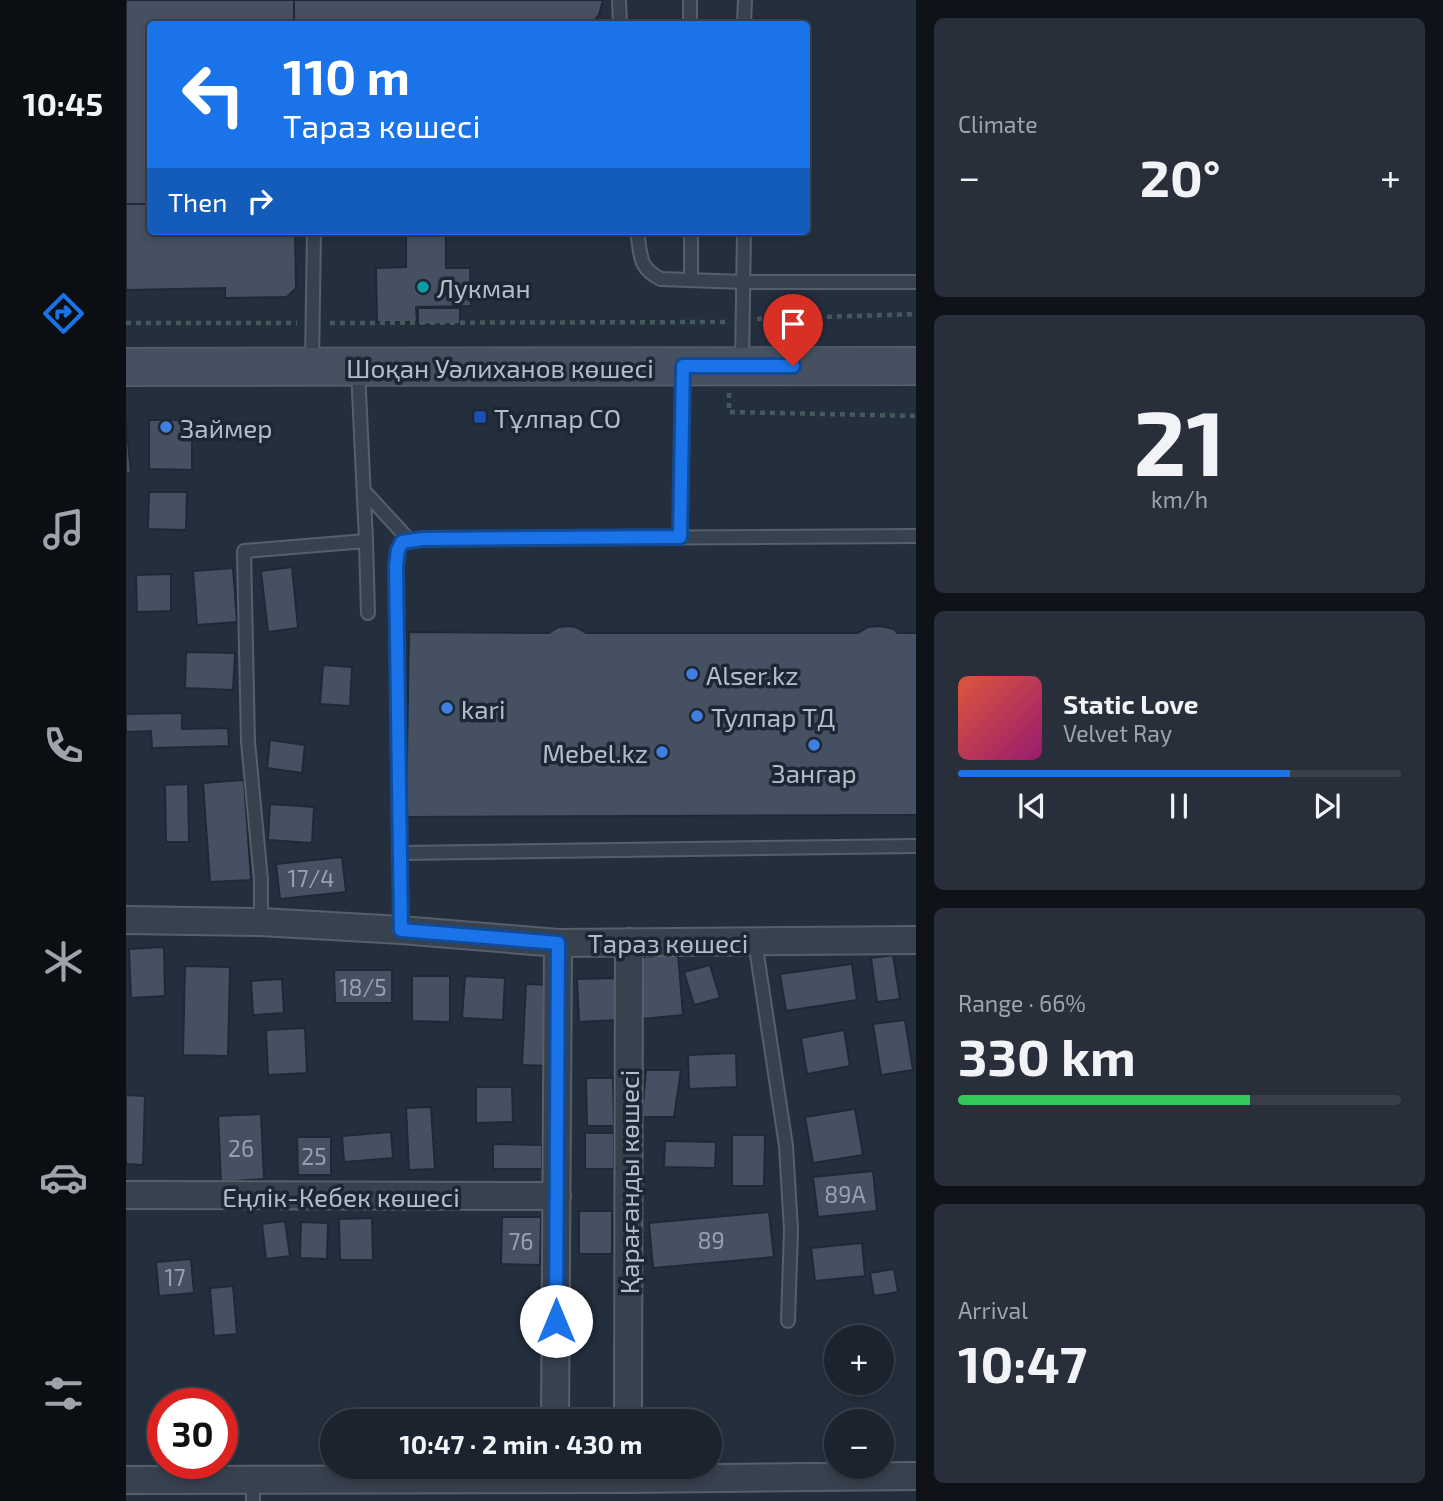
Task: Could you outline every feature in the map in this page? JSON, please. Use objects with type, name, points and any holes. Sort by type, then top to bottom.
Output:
[{"type":"main road","name":"Шоқан Уәлиханов көшесі","points":[[126,367],[909,364]]},
{"type":"street","name":"Тараз көшесі","points":[[126,920],[261,922],[558,943],[916,940]]},
{"type":"street","name":"Қарағанды көшесі","points":[[628,1409],[629,942]]},
{"type":"street","points":[[555,1409],[558,943]]},
{"type":"street","name":"Еңлік-Кебек көшесі","points":[[126,1195],[556,1196]]},
{"type":"street","points":[[126,1480],[253,1490],[916,1476]]},
{"type":"lane","points":[[619,0],[620,21]]},
{"type":"lane","points":[[690,0],[690,21]]},
{"type":"lane","points":[[744,21],[745,0]]},
{"type":"lane","points":[[312,367],[314,235]]},
{"type":"lane","points":[[638,235],[643,266],[649,273],[661,279],[916,282]]},
{"type":"lane","points":[[691,235],[691,280]]},
{"type":"lane","points":[[742,366],[744,235]]},
{"type":"lane","points":[[680,537],[683,366]]},
{"type":"lane","points":[[357,367],[368,613]]},
{"type":"lane","points":[[364,492],[410,541]]},
{"type":"lane","points":[[401,930],[396,566],[402,542],[422,539],[916,536]]},
{"type":"lane","points":[[261,922],[261,880],[248,742],[244,551],[366,541]]},
{"type":"lane","points":[[401,853],[916,846]]},
{"type":"lane","points":[[755,941],[786,1146],[791,1230],[788,1321]]},
{"type":"path","points":[[126,323],[729,322],[742,319],[916,314]]},
{"type":"path","points":[[729,412],[916,416]]},
{"type":"building","points":[[126,0],[294,0],[294,21],[147,21],[147,204],[126,204]]},
{"type":"building","points":[[294,0],[603,0],[599,15],[594,21],[294,21]]},
{"type":"building","points":[[126,204],[147,204],[147,235],[295,235],[296,288],[287,297],[225,298],[225,288],[126,290]]},
{"type":"building","name":"Лукман","points":[[406,235],[446,235],[446,268],[470,268],[471,306],[416,307],[417,322],[377,322],[376,268],[406,267]]},
{"type":"building","points":[[418,308],[460,308],[460,324],[418,325]]},
{"type":"building","points":[[126,420],[131,473],[126,474]]},
{"type":"building","points":[[149,420],[192,420],[192,470],[149,469]]},
{"type":"building","points":[[149,492],[187,492],[186,530],[148,529]]},
{"type":"building","points":[[292,567],[298,628],[268,632],[261,571]]},
{"type":"building","points":[[233,568],[237,622],[197,625],[193,571]]},
{"type":"building","points":[[171,574],[171,611],[137,612],[136,575]]},
{"type":"building","points":[[880,626],[894,629],[897,633],[916,633],[916,815],[406,817],[409,632],[549,633],[558,627],[576,627],[586,633],[858,633],[868,627]]},
{"type":"building","points":[[186,652],[235,653],[233,690],[185,688]]},
{"type":"building","points":[[323,665],[352,667],[350,706],[320,704]]},
{"type":"building","points":[[182,713],[182,729],[228,728],[229,746],[152,748],[151,731],[126,732],[126,714]]},
{"type":"building","points":[[270,740],[305,745],[302,773],[267,768]]},
{"type":"building","points":[[244,780],[251,880],[210,882],[203,783]]},
{"type":"building","points":[[188,784],[189,842],[166,842],[165,785]]},
{"type":"building","points":[[270,804],[314,807],[312,843],[268,840]]},
{"type":"building","points":[[342,857],[346,892],[280,899],[276,864]]},
{"type":"building","points":[[164,947],[165,996],[131,998],[129,949]]},
{"type":"building","points":[[678,954],[683,1015],[641,1019],[635,958]]},
{"type":"building","points":[[893,955],[900,999],[877,1002],[871,958]]},
{"type":"building","points":[[852,964],[857,1000],[786,1011],[780,974]]},
{"type":"building","points":[[710,965],[720,998],[694,1005],[684,972]]},
{"type":"building","points":[[185,966],[230,967],[228,1056],[183,1055]]},
{"type":"building","points":[[334,970],[392,970],[392,1003],[335,1003]]},
{"type":"building","points":[[412,976],[450,976],[450,1022],[412,1021]]},
{"type":"building","points":[[465,976],[505,978],[503,1020],[462,1018]]},
{"type":"building","points":[[616,978],[618,1020],[579,1022],[577,979]]},
{"type":"building","points":[[282,979],[284,1013],[253,1015],[251,981]]},
{"type":"building","points":[[526,984],[553,985],[549,1066],[522,1065]]},
{"type":"building","points":[[905,1020],[913,1070],[881,1075],[873,1024]]},
{"type":"building","points":[[305,1028],[307,1073],[268,1075],[266,1030]]},
{"type":"building","points":[[844,1030],[850,1066],[807,1074],[801,1038]]},
{"type":"building","points":[[736,1053],[737,1087],[689,1089],[688,1055]]},
{"type":"building","points":[[646,1070],[681,1070],[674,1117],[642,1117]]},
{"type":"building","points":[[586,1078],[613,1078],[614,1126],[587,1126]]},
{"type":"building","points":[[476,1087],[512,1087],[513,1122],[476,1123]]},
{"type":"building","points":[[126,1095],[145,1096],[143,1165],[126,1164]]},
{"type":"building","points":[[431,1107],[435,1169],[409,1170],[406,1108]]},
{"type":"building","points":[[855,1109],[863,1155],[813,1163],[805,1117]]},
{"type":"building","points":[[261,1114],[264,1179],[221,1182],[218,1116]]},
{"type":"building","points":[[391,1132],[393,1158],[344,1162],[342,1136]]},
{"type":"building","points":[[585,1133],[614,1133],[614,1169],[585,1169]]},
{"type":"building","points":[[732,1135],[765,1135],[764,1186],[732,1186]]},
{"type":"building","points":[[297,1137],[331,1137],[331,1175],[298,1175]]},
{"type":"building","points":[[665,1141],[716,1142],[715,1168],[664,1167]]},
{"type":"building","points":[[493,1144],[542,1145],[542,1169],[493,1169]]},
{"type":"building","points":[[873,1171],[877,1211],[818,1217],[813,1177]]},
{"type":"building","points":[[579,1211],[612,1211],[612,1254],[579,1254]]},
{"type":"building","points":[[769,1212],[774,1257],[653,1268],[649,1223]]},
{"type":"building","points":[[502,1217],[541,1217],[540,1265],[501,1264]]},
{"type":"building","points":[[372,1218],[373,1260],[340,1260],[339,1219]]},
{"type":"building","points":[[285,1221],[290,1256],[266,1259],[262,1224]]},
{"type":"building","points":[[301,1222],[328,1223],[327,1259],[300,1258]]},
{"type":"building","points":[[862,1243],[865,1276],[815,1281],[811,1248]]},
{"type":"building","points":[[191,1259],[194,1293],[159,1296],[156,1262]]},
{"type":"building","points":[[894,1269],[898,1292],[874,1296],[870,1273]]},
{"type":"building","points":[[233,1286],[237,1334],[214,1336],[210,1288]]},
{"type":"place","name":"Лукман","points":[[423,287]]},
{"type":"place","name":"Тұлпар СО","points":[[480,417]]},
{"type":"place","name":"Займер","points":[[166,427]]},
{"type":"place","name":"Alser.kz","points":[[692,674]]},
{"type":"place","name":"kari","points":[[447,708]]},
{"type":"place","name":"Тулпар ТД","points":[[697,716]]},
{"type":"place","name":"Зангар","points":[[814,745]]},
{"type":"place","name":"Mebel.kz","points":[[662,752]]},
{"type":"route","points":[[556,1321],[558,943],[401,930],[396,566],[398,550],[402,542],[422,539],[680,537],[683,366],[793,366]]}]
